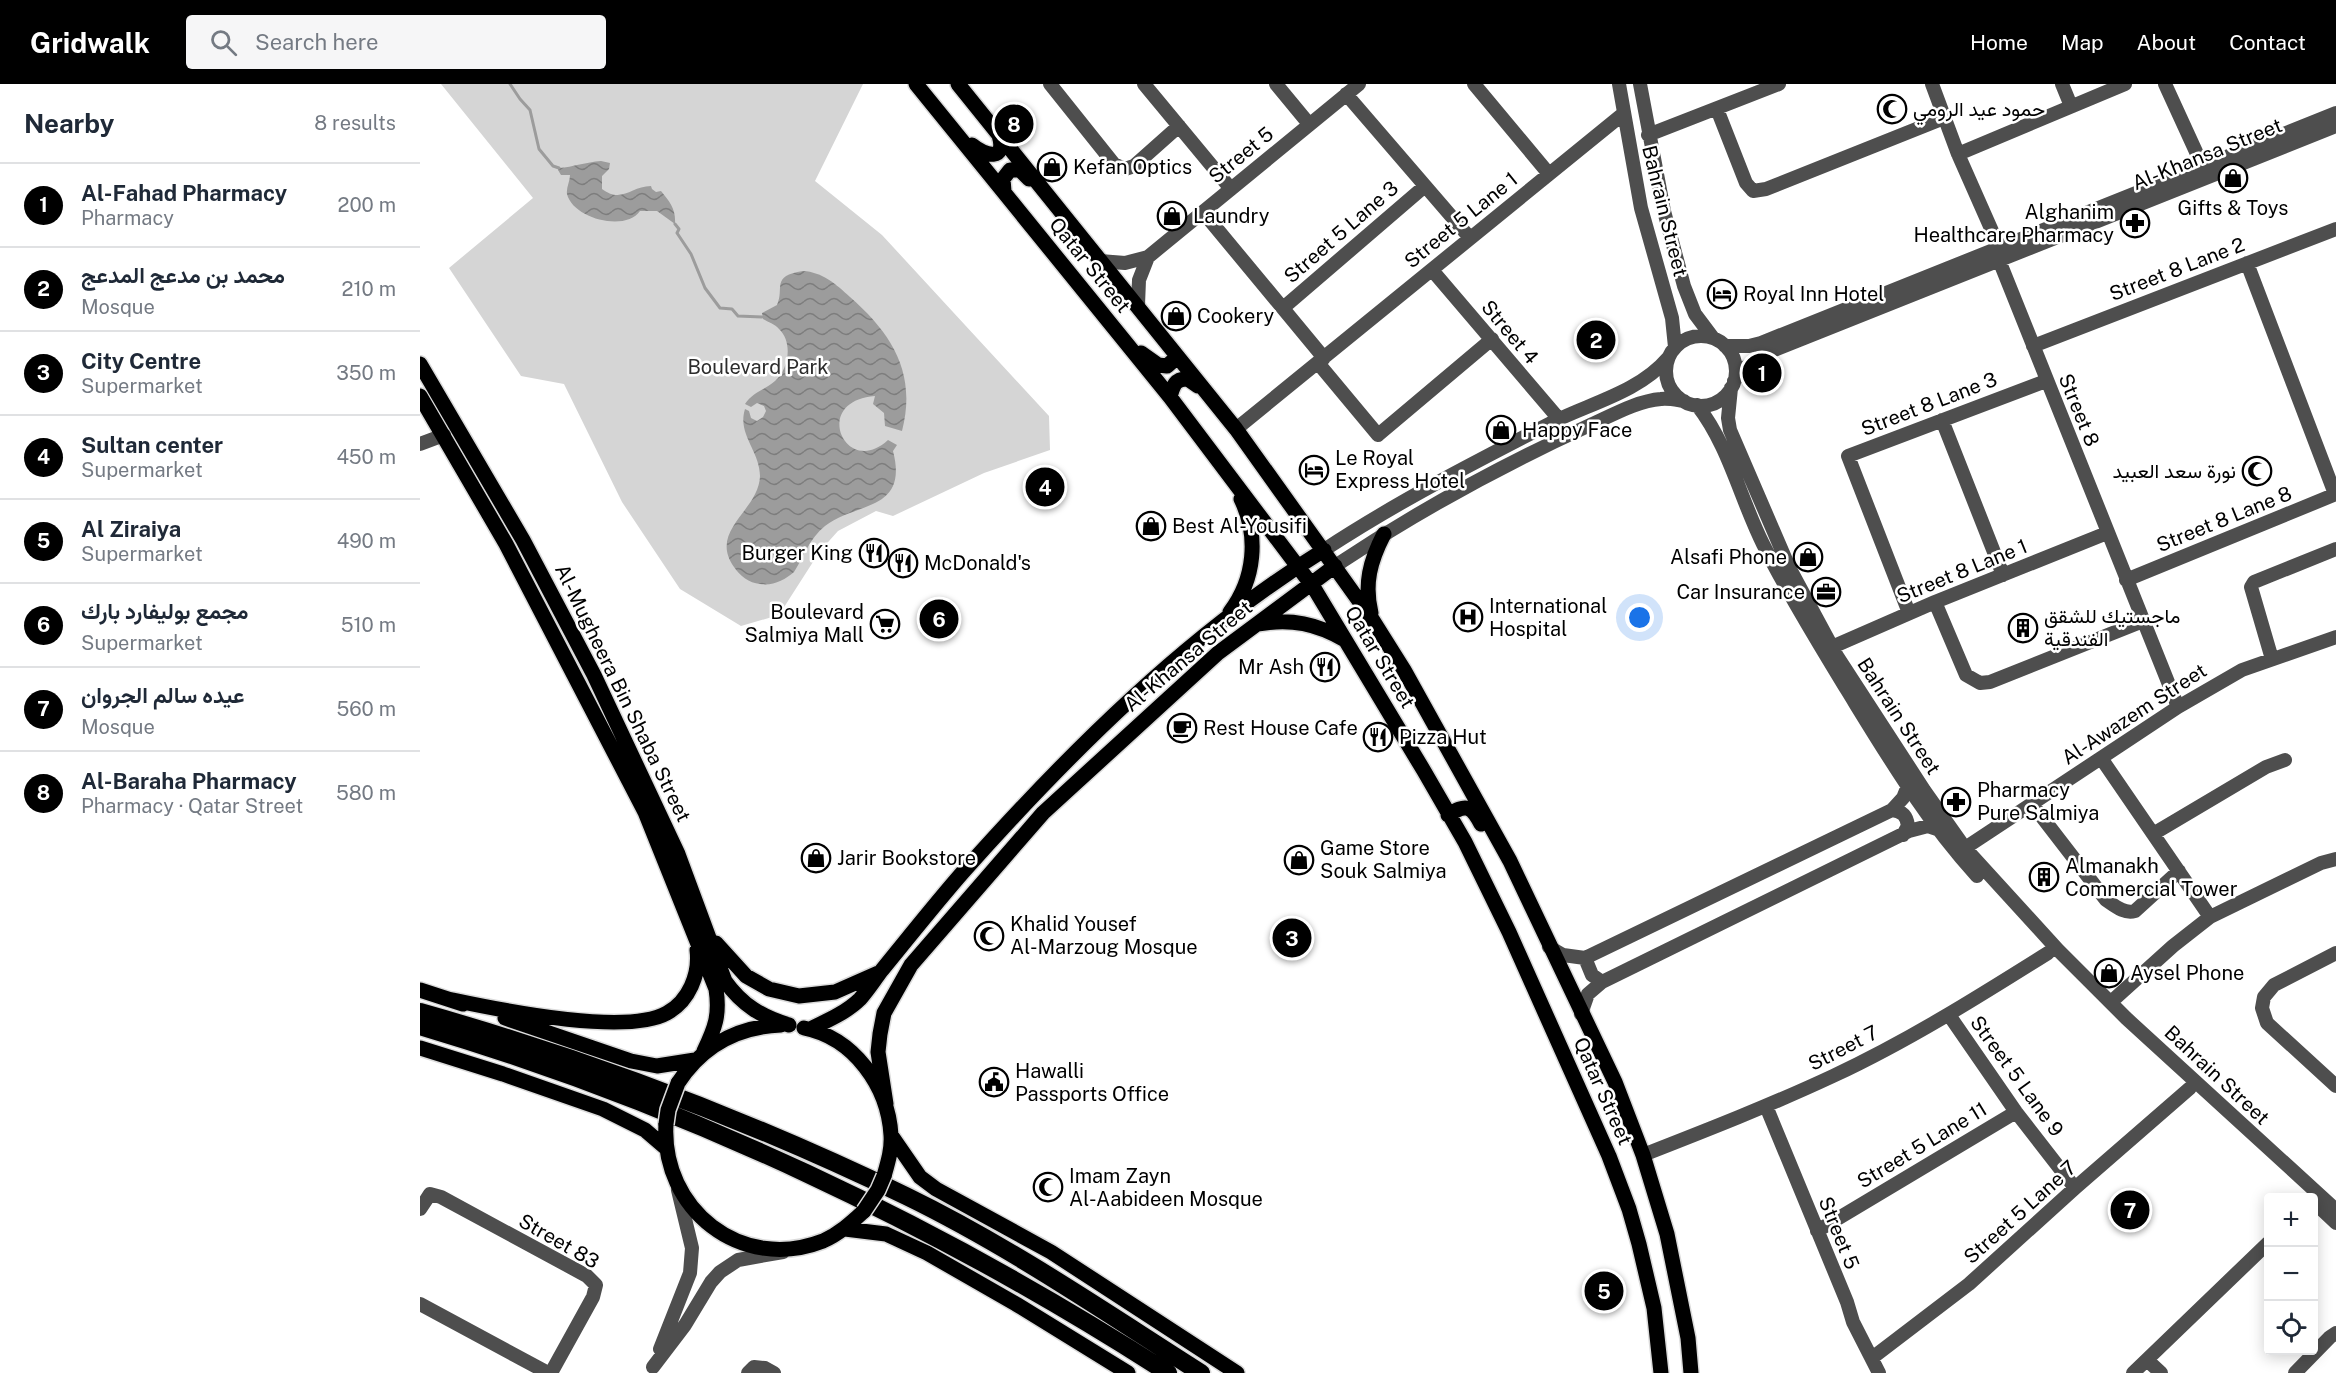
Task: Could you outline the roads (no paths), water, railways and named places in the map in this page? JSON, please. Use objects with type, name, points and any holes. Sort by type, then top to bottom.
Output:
[{"type":"highway","points":[[420,1012],[506,1038],[692,1102],[907,1197],[1040,1270],[1201,1373]]},
{"type":"highway","points":[[420,1026],[469,1041],[646,1105],[749,1148],[984,1261],[1168,1373]]},
{"type":"main road","name":"Qatar Street","points":[[916,84],[1170,397],[1310,583],[1465,842],[1509,932],[1613,1166],[1639,1244],[1654,1308],[1661,1373]]},
{"type":"main road","name":"Qatar Street","points":[[958,84],[1236,429],[1372,619],[1410,680],[1510,861],[1615,1082],[1643,1155],[1669,1245],[1688,1338],[1691,1373]]},
{"type":"main road","points":[[957,134],[988,155],[995,154],[999,150],[1002,143],[999,135]]},
{"type":"main road","points":[[1004,191],[1003,180],[1006,173],[1015,169],[1020,170],[1051,200]]},
{"type":"main road","points":[[1124,341],[1158,365],[1171,364],[1175,359],[1175,353]]},
{"type":"main road","name":"Al-Mugheera Bin Shaba Street","points":[[420,364],[523,540],[594,675],[678,854],[719,1007],[713,1032],[700,1056]]},
{"type":"main road","points":[[1170,397],[1173,386],[1184,379],[1192,380],[1210,396]]},
{"type":"main road","name":"Al-Mugheera Bin Shaba Street","points":[[420,396],[506,544],[645,812],[700,933],[725,981],[734,994],[750,1008],[769,1019],[789,1025]]},
{"type":"main road","points":[[1222,621],[1238,601],[1248,578],[1253,552],[1251,527],[1243,502],[1231,477]]},
{"type":"main road","points":[[1372,619],[1367,598],[1368,575],[1373,554],[1384,534]]},
{"type":"main road","name":"Al-Khansa Street","points":[[810,1029],[836,1016],[860,999],[962,873],[1048,781],[1151,682],[1222,621],[1297,566],[1324,550]]},
{"type":"main road","name":"Al-Khansa Street","points":[[891,1135],[878,1052],[880,1034],[884,1013],[911,965],[1043,813],[1166,699],[1253,626],[1335,566]]},
{"type":"main road","points":[[1253,626],[1277,621],[1301,622],[1325,628],[1346,640]]},
{"type":"main road","points":[[1448,815],[1463,807],[1475,812],[1496,853],[1510,861]]},
{"type":"main road","points":[[700,933],[746,976],[769,989],[799,996],[835,992],[881,971]]},
{"type":"main road","points":[[453,1000],[509,1011],[608,1022],[633,1022],[666,1014],[681,1003],[691,987],[698,959],[700,933]]},
{"type":"main road","points":[[420,990],[631,1061],[657,1066],[700,1056]]},
{"type":"main road","points":[[886,1104],[874,1078],[857,1057],[835,1040],[810,1029],[789,1025],[759,1026],[730,1035],[700,1056],[678,1083],[668,1110],[666,1148],[678,1188],[700,1218],[730,1239],[765,1249],[802,1247],[825,1240],[845,1228],[864,1211],[884,1176],[890,1156],[891,1135]]},
{"type":"main road","points":[[420,1048],[603,1109],[645,1130],[666,1148]]},
{"type":"main road","points":[[891,1135],[920,1177],[936,1189],[1051,1252],[1237,1373]]},
{"type":"main road","points":[[845,1228],[886,1234],[927,1253],[1016,1304],[1128,1373]]},
{"type":"street","points":[[1050,84],[1114,164],[1125,169],[1134,166],[1179,126]]},
{"type":"street","points":[[1144,84],[1231,189]]},
{"type":"street","points":[[1275,84],[1310,124]]},
{"type":"street","name":"Street 5","points":[[1100,261],[1125,263],[1148,257],[1359,84]]},
{"type":"street","points":[[1474,84],[1549,174]]},
{"type":"street","name":"Bahrain Street","points":[[1619,84],[1641,208],[1672,318],[1672,353]]},
{"type":"street","name":"Bahrain Street","points":[[1640,84],[1664,211],[1684,286],[1695,314],[1713,338]]},
{"type":"street","points":[[1648,135],[1779,84]]},
{"type":"street","name":"Street 8","points":[[1932,84],[1999,254],[2032,346],[2178,707]]},
{"type":"street","points":[[2062,84],[2071,106]]},
{"type":"street","points":[[1958,154],[2125,84]]},
{"type":"street","points":[[2165,84],[2204,167]]},
{"type":"street","points":[[1346,94],[1470,238]]},
{"type":"street","points":[[1717,109],[1746,183],[1752,191],[1766,189],[1944,118]]},
{"type":"street","name":"Al-Khansa Street","points":[[1733,385],[1746,368],[1764,354],[2336,113]]},
{"type":"street","name":"Street 5 Lane 1","points":[[1236,429],[1623,114]]},
{"type":"street","name":"Al-Khansa Street","points":[[1725,346],[1749,346],[1761,343],[2336,126]]},
{"type":"street","name":"Street 5 Lane 3","points":[[1283,308],[1425,186]]},
{"type":"street","points":[[1641,208],[1647,216],[1652,217],[1657,217],[1664,211]]},
{"type":"street","points":[[1203,212],[1283,308],[1378,435],[1492,339]]},
{"type":"street","name":"Street 8 Lane 2","points":[[2032,346],[2247,263],[2334,233]]},
{"type":"street","points":[[1138,305],[1138,280],[1148,257]]},
{"type":"street","points":[[2247,263],[2336,494]]},
{"type":"street","name":"Street 4","points":[[1432,270],[1559,419]]},
{"type":"street","points":[[1693,337],[1713,338],[1725,346],[1735,362],[1733,385],[1717,402],[1690,403],[1670,387],[1666,378],[1672,353],[1693,337]]},
{"type":"street","name":"Al-Khansa Street","points":[[1324,550],[1393,506],[1559,419],[1640,382],[1656,372],[1672,353]]},
{"type":"street","name":"Street 8 Lane 3","points":[[1909,613],[1848,456],[2046,381]]},
{"type":"street","name":"Bahrain Street","points":[[1733,385],[1728,418],[1730,430],[1789,567],[1832,646],[1911,770],[1965,848],[2058,950],[2110,1002],[2336,1210]]},
{"type":"street","name":"Al-Khansa Street","points":[[1335,566],[1384,534],[1482,479],[1607,418],[1646,402],[1662,399],[1690,403]]},
{"type":"street","name":"Bahrain Street","points":[[1690,403],[1716,433],[1763,543],[1787,589],[1907,788],[1937,829],[2048,953],[2104,1009],[2305,1193]]},
{"type":"street","points":[[1942,420],[2003,575]]},
{"type":"street","points":[[420,444],[444,435]]},
{"type":"street","name":"Street 8 Lane 8","points":[[2126,580],[2336,494]]},
{"type":"street","name":"Street 8 Lane 1","points":[[1832,646],[2107,533]]},
{"type":"street","points":[[2271,659],[2251,587],[2254,582],[2336,549]]},
{"type":"street","points":[[1935,602],[1966,675],[1980,683],[1990,682],[2143,621]]},
{"type":"street","name":"Al-Awazem Street","points":[[1965,848],[2178,707],[2242,670],[2336,638]]},
{"type":"street","points":[[2101,758],[2210,917]]},
{"type":"street","points":[[2153,834],[2266,767],[2285,760]]},
{"type":"street","points":[[1549,947],[1563,955],[1585,958],[1892,810],[1903,798],[1907,788]]},
{"type":"street","points":[[2032,804],[2106,900],[2120,909],[2135,911],[2179,871]]},
{"type":"street","points":[[1892,810],[1902,812],[1905,816],[1908,826],[1903,835]]},
{"type":"street","points":[[1581,1014],[1588,994],[1602,982],[1915,828],[1928,826],[1937,829]]},
{"type":"street","points":[[2110,1002],[2173,946],[2210,917],[2336,859]]},
{"type":"street","name":"Street 7","points":[[1643,1155],[1766,1106],[1835,1075],[1949,1015],[2048,953]]},
{"type":"street","points":[[2336,954],[2274,984],[2264,997],[2262,1008],[2267,1023],[2336,1086]]},
{"type":"street","points":[[1585,958],[1592,975],[1602,982]]},
{"type":"street","name":"Street 5 Lane 9","points":[[1949,1015],[2016,1112],[2075,1188]]},
{"type":"street","name":"Street 5 Lane 7","points":[[1872,1358],[1969,1284],[2190,1088]]},
{"type":"street","name":"Street 5","points":[[1766,1106],[1847,1302],[1853,1322],[1879,1373]]},
{"type":"street","name":"Street 5 Lane 11","points":[[1817,1231],[2016,1112]]},
{"type":"street","points":[[651,1370],[690,1273],[692,1248],[678,1188]]},
{"type":"street","name":"Street 83","points":[[420,1209],[430,1194],[441,1197],[587,1276],[596,1285],[593,1297],[549,1373],[420,1304]]},
{"type":"street","points":[[2318,1207],[2336,1223]]},
{"type":"street","points":[[651,1370],[685,1325],[711,1282],[720,1272],[738,1260],[802,1247]]},
{"type":"street","points":[[2133,1373],[2264,1247]]},
{"type":"street","points":[[2295,1373],[2336,1333]]},
{"type":"street","points":[[2147,1360],[2161,1373]]},
{"type":"street","points":[[748,1373],[754,1367],[765,1368],[774,1373]]},
{"type":"water","points":[[601,161],[610,163],[609,169],[602,176],[602,189],[615,195],[621,195],[651,186],[656,192],[661,191],[670,202],[675,214],[675,224],[657,211],[640,211],[624,221],[612,221],[600,220],[579,210],[571,203],[567,194],[570,175],[561,175],[558,170]]},
{"type":"water","points":[[803,271],[823,276],[834,283],[878,325],[889,340],[903,373],[906,410],[902,431],[885,426],[884,413],[873,404],[875,396],[855,401],[844,410],[839,422],[841,434],[848,445],[859,450],[873,450],[888,440],[897,445],[893,451],[896,471],[893,485],[886,495],[876,502],[837,518],[819,531],[790,575],[774,583],[760,584],[742,576],[734,567],[728,554],[727,542],[731,531],[752,500],[758,488],[760,476],[757,458],[746,435],[743,418],[745,409],[749,411],[751,418],[757,421],[763,417],[766,411],[764,406],[757,403],[751,407],[745,404],[780,376],[786,363],[788,348],[783,334],[773,324],[763,319],[762,313],[777,305],[782,279]]},
{"type":"waterway","points":[[510,84],[530,110],[539,149],[553,166],[559,168]]},
{"type":"waterway","points":[[675,224],[679,229],[677,233],[691,254],[705,288],[720,308],[732,309],[738,316],[762,317]]},
{"type":"place","name":"حمود عيد الرومي","points":[[1892,109]]},
{"type":"place","name":"Al-Baraha Pharmacy","points":[[1014,124]]},
{"type":"place","name":"Kefan Optics","points":[[1052,167]]},
{"type":"place","name":"Gifts & Toys","points":[[2233,178]]},
{"type":"place","name":"Laundry","points":[[1172,216]]},
{"type":"place","name":"Alghanim Healthcare Pharmacy","points":[[2135,223]]},
{"type":"place","name":"Royal Inn Hotel","points":[[1722,294]]},
{"type":"place","name":"Cookery","points":[[1176,316]]},
{"type":"place","name":"محمد بن مدعج المدعج","points":[[1596,340]]},
{"type":"place","name":"Al-Fahad Pharmacy","points":[[1762,373]]},
{"type":"place","name":"Happy Face","points":[[1501,430]]},
{"type":"place","name":"Le Royal Express Hotel","points":[[1314,470]]},
{"type":"place","name":"نورة سعد العبيد","points":[[2257,471]]},
{"type":"place","name":"Sultan center","points":[[1045,487]]},
{"type":"place","name":"Best Al-Yousifi","points":[[1151,526]]},
{"type":"place","name":"Burger King","points":[[874,553]]},
{"type":"place","name":"Alsafi Phone","points":[[1808,557]]},
{"type":"place","name":"McDonald's","points":[[903,563]]},
{"type":"place","name":"Car Insurance","points":[[1826,592]]},
{"type":"place","name":"International Hospital","points":[[1468,617]]},
{"type":"place","name":"مجمع بوليفارد بارك","points":[[939,619]]},
{"type":"place","name":"Boulevard Salmiya Mall","points":[[885,624]]},
{"type":"place","name":"ماجستيك للشقق الفندقية","points":[[2023,628]]},
{"type":"place","name":"Mr Ash","points":[[1325,667]]},
{"type":"place","name":"Rest House Cafe","points":[[1182,728]]},
{"type":"place","name":"Pizza Hut","points":[[1378,737]]},
{"type":"place","name":"Pharmacy Pure Salmiya","points":[[1956,802]]},
{"type":"place","name":"Jarir Bookstore","points":[[816,858]]},
{"type":"place","name":"Game Store Souk Salmiya","points":[[1299,860]]},
{"type":"place","name":"Almanakh Commercial Tower","points":[[2044,877]]},
{"type":"place","name":"Khalid Yousef Al-Marzoug Mosque","points":[[989,936]]},
{"type":"place","name":"City Centre","points":[[1292,938]]},
{"type":"place","name":"Aysel Phone","points":[[2109,973]]},
{"type":"place","name":"Hawalli Passports Office","points":[[994,1082]]},
{"type":"place","name":"Imam Zayn Al-Aabideen Mosque","points":[[1048,1187]]},
{"type":"place","name":"عيده سالم الجروان","points":[[2130,1210]]},
{"type":"place","name":"Al Ziraiya","points":[[1604,1291]]},
{"type":"park label","name":"Boulevard Park","points":[[758,367]]}]
